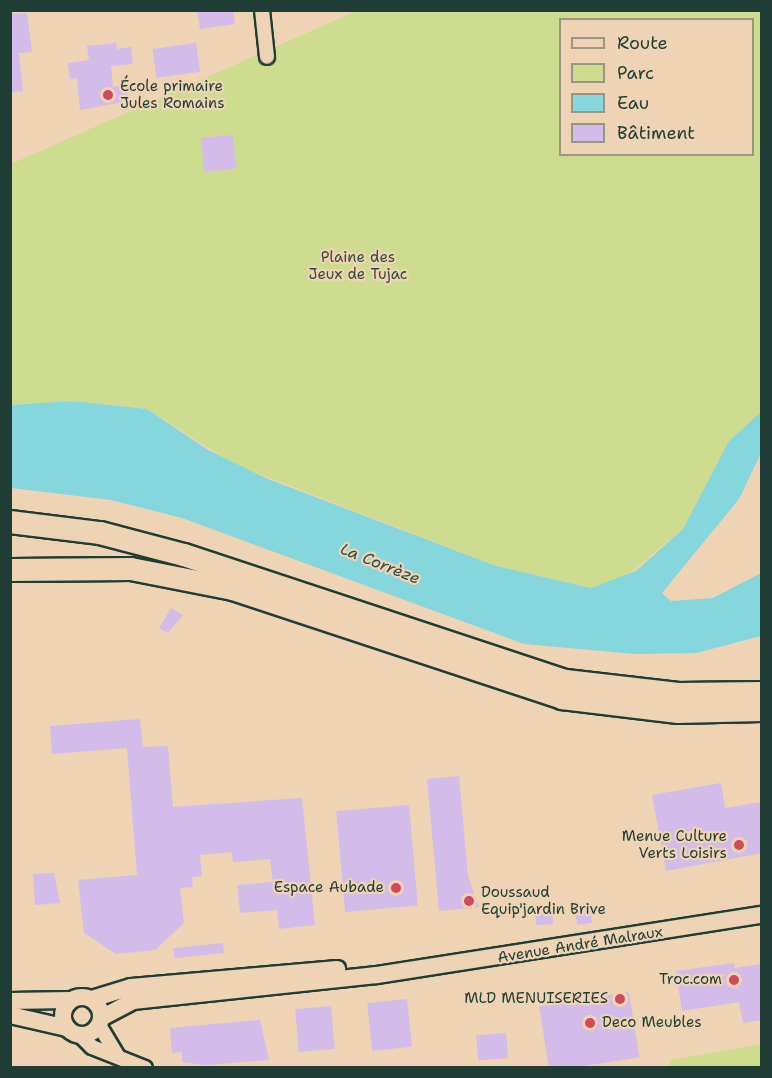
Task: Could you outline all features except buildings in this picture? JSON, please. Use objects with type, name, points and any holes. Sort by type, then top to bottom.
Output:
[{"type":"highway","points":[[10,522],[99,533],[184,555],[566,681],[678,694],[762,693]]},
{"type":"highway","points":[[10,570],[131,569],[221,587],[562,698],[678,712],[762,710]]},
{"type":"street","points":[[262,10],[267,57]]},
{"type":"street","name":"Avenue André Malraux","points":[[73,1031],[100,1022],[133,1001],[574,947],[762,915]]},
{"type":"street","name":"Avenue André Malraux","points":[[10,1001],[92,999],[131,987],[363,967],[398,969]]},
{"type":"street","points":[[92,999],[105,1043],[121,1058]]},
{"type":"street","points":[[70,1000],[63,1013],[73,1031],[92,1047],[145,1068]]},
{"type":"street","points":[[10,1015],[73,1031]]},
{"type":"green space","name":"Plaine des Jeux de Tujac","points":[[356,11],[761,11],[761,412],[729,441],[683,529],[626,576],[591,588],[496,566],[234,464],[147,409],[72,401],[11,405],[11,164]]},
{"type":"green space","points":[[761,1044],[761,1067],[670,1067],[670,1060]]},
{"type":"water","name":"La Corrèze","points":[[72,401],[147,409],[208,450],[268,479],[496,566],[591,588],[636,571],[683,529],[729,441],[761,412],[761,453],[739,499],[662,593],[671,601],[713,598],[761,573],[761,636],[696,653],[635,654],[524,644],[182,518],[111,500],[11,488],[11,405]]},
{"type":"place","name":"École primaire Jules Romains","points":[[108,95]]},
{"type":"place","name":"Menue Culture Verts Loisirs","points":[[739,845]]},
{"type":"place","name":"Espace Aubade","points":[[396,888]]},
{"type":"place","name":"Doussaud Equip'jardin Brive","points":[[469,901]]},
{"type":"place","name":"Troc.com","points":[[734,980]]},
{"type":"place","name":"MLD MENUISERIES","points":[[620,999]]},
{"type":"place","name":"Deco Meubles","points":[[590,1023]]}]
